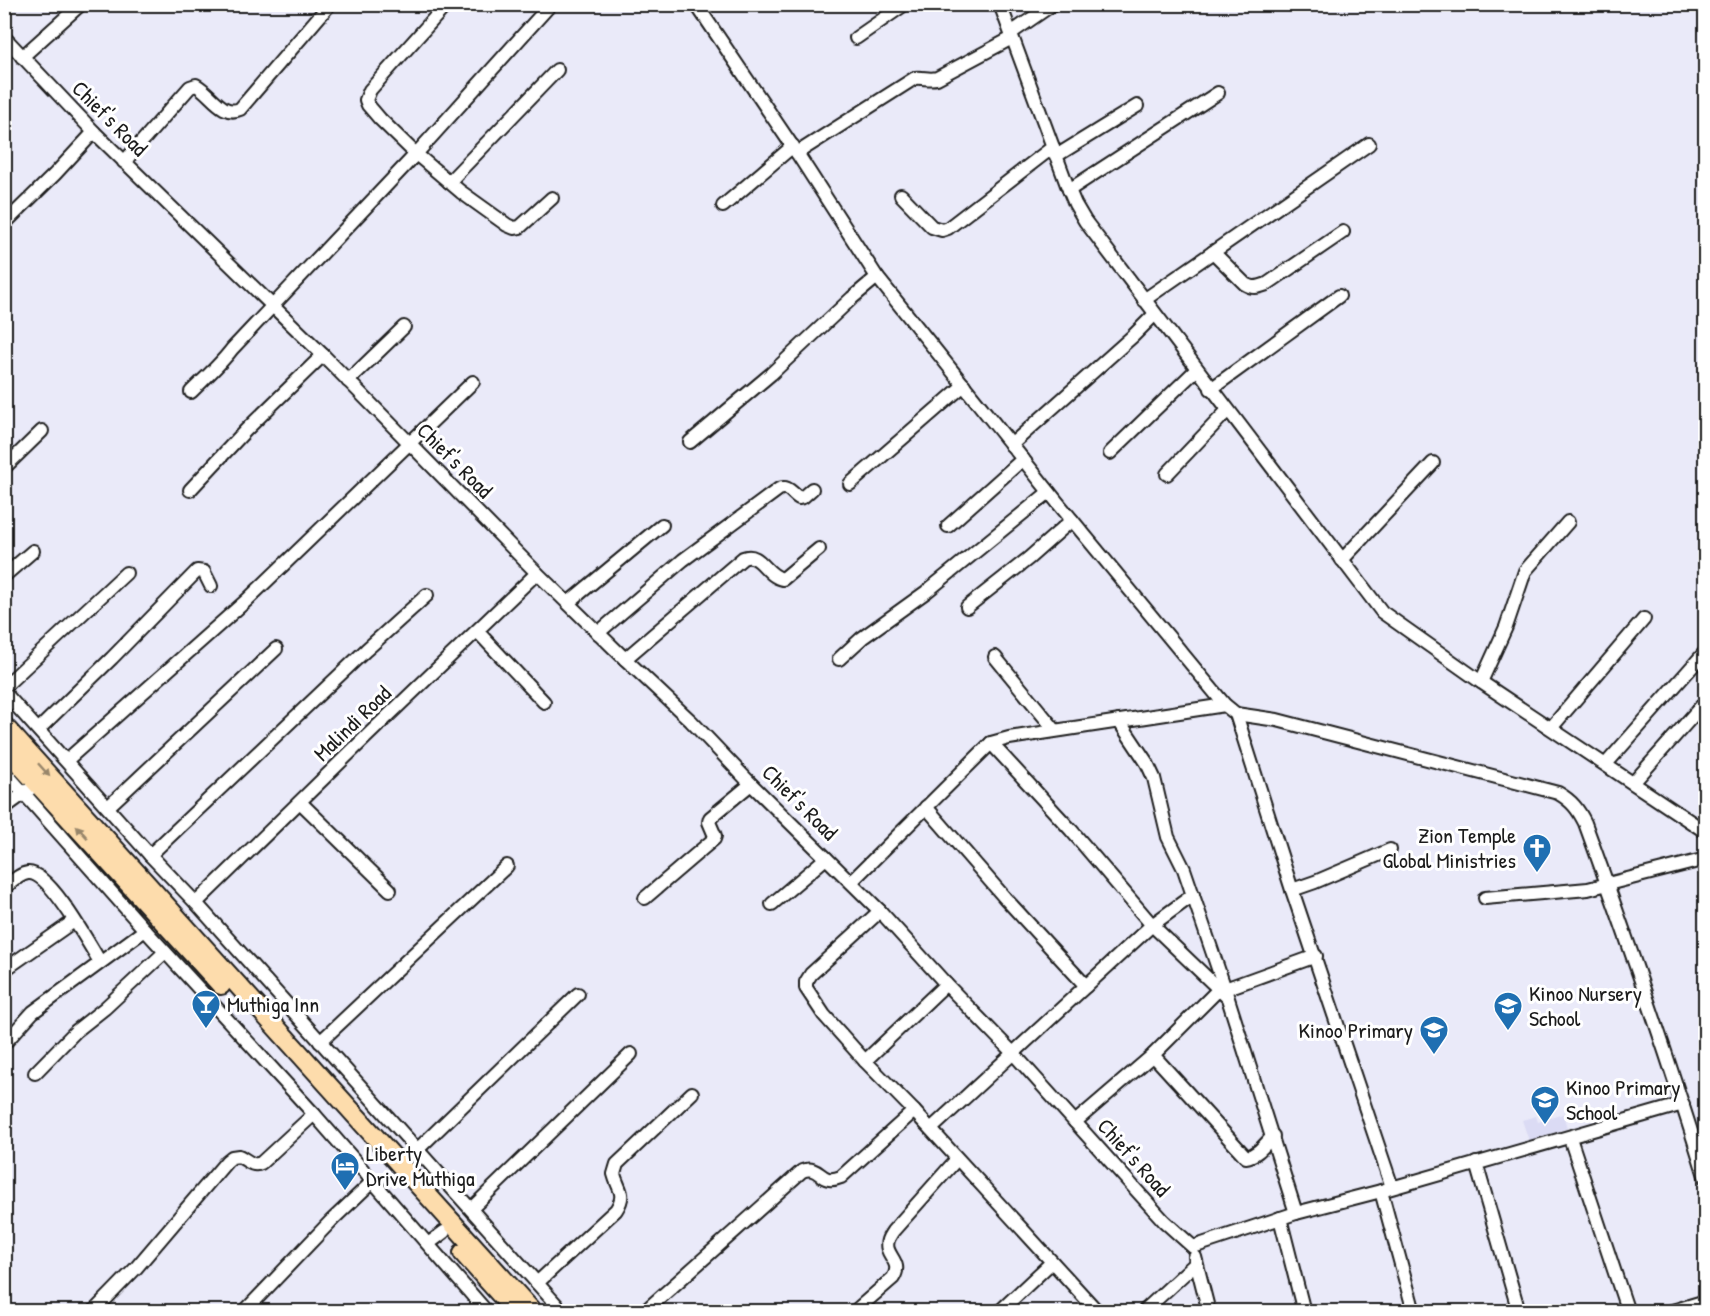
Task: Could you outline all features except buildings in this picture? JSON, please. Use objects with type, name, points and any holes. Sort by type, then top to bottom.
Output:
[{"type":"highway","points":[[4,726],[444,1232],[516,1311]]},
{"type":"highway","points":[[4,747],[31,788],[207,960],[316,1072],[533,1311]]},
{"type":"street","points":[[22,57],[81,4]]},
{"type":"street","points":[[124,162],[190,87],[196,85],[203,89],[228,111],[240,109],[330,4]]},
{"type":"street","points":[[447,4],[367,95],[368,105],[416,154],[507,225],[514,228],[520,227],[552,198]]},
{"type":"street","points":[[191,392],[224,360],[416,154],[551,4]]},
{"type":"street","points":[[696,4],[795,149],[877,277],[1049,492],[1225,705],[1236,714],[1277,720],[1558,793],[1570,800],[1578,809],[1636,962],[1706,1179]]},
{"type":"street","points":[[856,38],[905,4]]},
{"type":"street","points":[[1000,4],[1069,190],[1085,221],[1382,612],[1481,682],[1706,832]]},
{"type":"street","points":[[723,206],[795,149],[915,78],[924,77],[931,80],[937,78],[1012,35],[1053,4]]},
{"type":"street","name":"Chief's Road","points":[[4,37],[124,162],[323,355],[537,573],[691,721],[751,784],[880,911],[1013,1053],[1164,1221],[1193,1247]]},
{"type":"street","points":[[449,182],[557,70]]},
{"type":"street","points":[[1069,190],[1218,93]]},
{"type":"street","points":[[901,195],[932,227],[937,230],[948,228],[1055,152],[1137,106]]},
{"type":"street","points":[[4,225],[94,132]]},
{"type":"street","points":[[1144,300],[1369,144]]},
{"type":"street","points":[[1213,252],[1245,284],[1257,288],[1267,284],[1343,232]]},
{"type":"street","points":[[690,442],[771,374],[877,277]]},
{"type":"street","points":[[1211,388],[1339,296]]},
{"type":"street","points":[[1011,445],[1155,314]]},
{"type":"street","points":[[348,381],[404,327]]},
{"type":"street","points":[[190,490],[246,430],[323,355]]},
{"type":"street","points":[[1110,453],[1197,369]]},
{"type":"street","points":[[67,760],[247,600],[473,382]]},
{"type":"street","points":[[881,466],[966,388]]},
{"type":"street","points":[[850,484],[966,388]]},
{"type":"street","points":[[1167,474],[1228,410]]},
{"type":"street","points":[[4,468],[42,431]]},
{"type":"street","points":[[948,526],[1023,459]]},
{"type":"street","points":[[1342,560],[1433,463]]},
{"type":"street","points":[[598,633],[682,560],[779,489],[783,487],[799,498],[812,489]]},
{"type":"street","points":[[839,659],[862,638],[926,592],[1049,492]]},
{"type":"street","points":[[967,607],[1029,558],[1072,520]]},
{"type":"street","points":[[1481,682],[1506,627],[1525,571],[1568,522]]},
{"type":"street","points":[[568,603],[662,525]]},
{"type":"street","points":[[625,659],[742,558],[751,556],[757,559],[771,575],[783,579],[819,549]]},
{"type":"street","points":[[4,576],[33,551]]},
{"type":"street","points":[[39,729],[197,571],[204,572],[211,586]]},
{"type":"street","points":[[126,573],[4,689],[150,855],[196,903],[563,1311]]},
{"type":"street","name":"Malindi Road","points":[[196,903],[537,573]]},
{"type":"street","points":[[150,855],[427,595]]},
{"type":"street","points":[[1551,728],[1644,619]]},
{"type":"street","points":[[477,631],[544,702]]},
{"type":"street","points":[[108,807],[276,649]]},
{"type":"street","points":[[1606,764],[1706,651]]},
{"type":"street","points":[[994,657],[1055,730]]},
{"type":"street","points":[[1633,783],[1706,701]]},
{"type":"street","points":[[851,882],[991,743],[1055,730],[1225,705]]},
{"type":"street","points":[[1236,714],[1292,890],[1316,956],[1387,1189],[1414,1311]]},
{"type":"street","points":[[1119,721],[1147,763],[1154,778],[1168,837],[1184,869],[1223,992],[1273,1136],[1296,1213]]},
{"type":"street","points":[[991,743],[1071,830],[1152,925],[1223,992]]},
{"type":"street","points":[[4,771],[31,788],[145,930],[314,1114],[487,1311]]},
{"type":"street","points":[[645,898],[714,839],[716,836],[709,822],[710,818],[751,784]]},
{"type":"street","points":[[4,808],[31,788]]},
{"type":"street","points":[[300,802],[390,890]]},
{"type":"street","points":[[926,807],[1086,986]]},
{"type":"street","points":[[1292,890],[1390,850]]},
{"type":"street","points":[[772,904],[826,858]]},
{"type":"street","points":[[1485,898],[1588,889],[1706,859]]},
{"type":"street","points":[[320,1042],[507,866]]},
{"type":"street","points":[[4,888],[26,873],[40,877],[49,885],[100,962]]},
{"type":"street","points":[[931,1129],[1152,925],[1192,895]]},
{"type":"street","points":[[880,911],[811,974],[806,982],[806,988],[824,1016],[1098,1311]]},
{"type":"street","points":[[4,970],[74,921]]},
{"type":"street","points":[[4,1044],[33,1012],[145,930]]},
{"type":"street","points":[[190,979],[229,941]]},
{"type":"street","points":[[35,1073],[76,1031],[105,1008],[165,952]]},
{"type":"street","points":[[1075,1122],[1223,992],[1316,956]]},
{"type":"street","points":[[865,1061],[946,984]]},
{"type":"street","points":[[417,1150],[578,994]]},
{"type":"street","points":[[471,1209],[631,1054]]},
{"type":"street","points":[[1153,1055],[1246,1157],[1254,1155],[1273,1136]]},
{"type":"street","points":[[316,1072],[335,1058]]},
{"type":"street","points":[[537,1283],[616,1210],[622,1197],[614,1174],[617,1164],[692,1093]]},
{"type":"street","points":[[1209,1311],[1193,1247],[1296,1213],[1683,1104]]},
{"type":"street","points":[[644,1311],[802,1172],[808,1169],[815,1170],[825,1179],[832,1180],[841,1177],[914,1111]]},
{"type":"street","points":[[93,1311],[136,1268],[227,1161],[239,1156],[251,1164],[261,1163],[314,1114]]},
{"type":"street","points":[[1570,1137],[1628,1311]]},
{"type":"street","points":[[854,1311],[893,1278],[897,1271],[897,1264],[888,1250],[888,1240],[893,1231],[957,1159]]},
{"type":"street","points":[[1476,1163],[1519,1311]]},
{"type":"street","points":[[244,1311],[373,1181]]},
{"type":"street","points":[[1280,1218],[1304,1311]]},
{"type":"street","points":[[428,1244],[444,1232]]},
{"type":"street","points":[[999,1311],[1052,1262]]},
{"type":"street","points":[[1143,1311],[1196,1263]]},
{"type":"street","points":[[1669,1311],[1706,1301]]},
{"type":"shaded area","name":"Kinoo Primary School","points":[[1563,1114],[1567,1128],[1529,1141],[1522,1120],[1536,1116],[1538,1122]]},
{"type":"place","name":"Zion Temple Global Ministries","points":[[1537,874]]},
{"type":"place","name":"Muthiga Inn","points":[[206,1030]]},
{"type":"place","name":"Kinoo Nursery School","points":[[1508,1032]]},
{"type":"place","name":"Kinoo Primary","points":[[1434,1056]]},
{"type":"place","name":"Kinoo Primary School","points":[[1545,1126]]},
{"type":"place","name":"Liberty Drive Muthiga","points":[[345,1192]]}]
